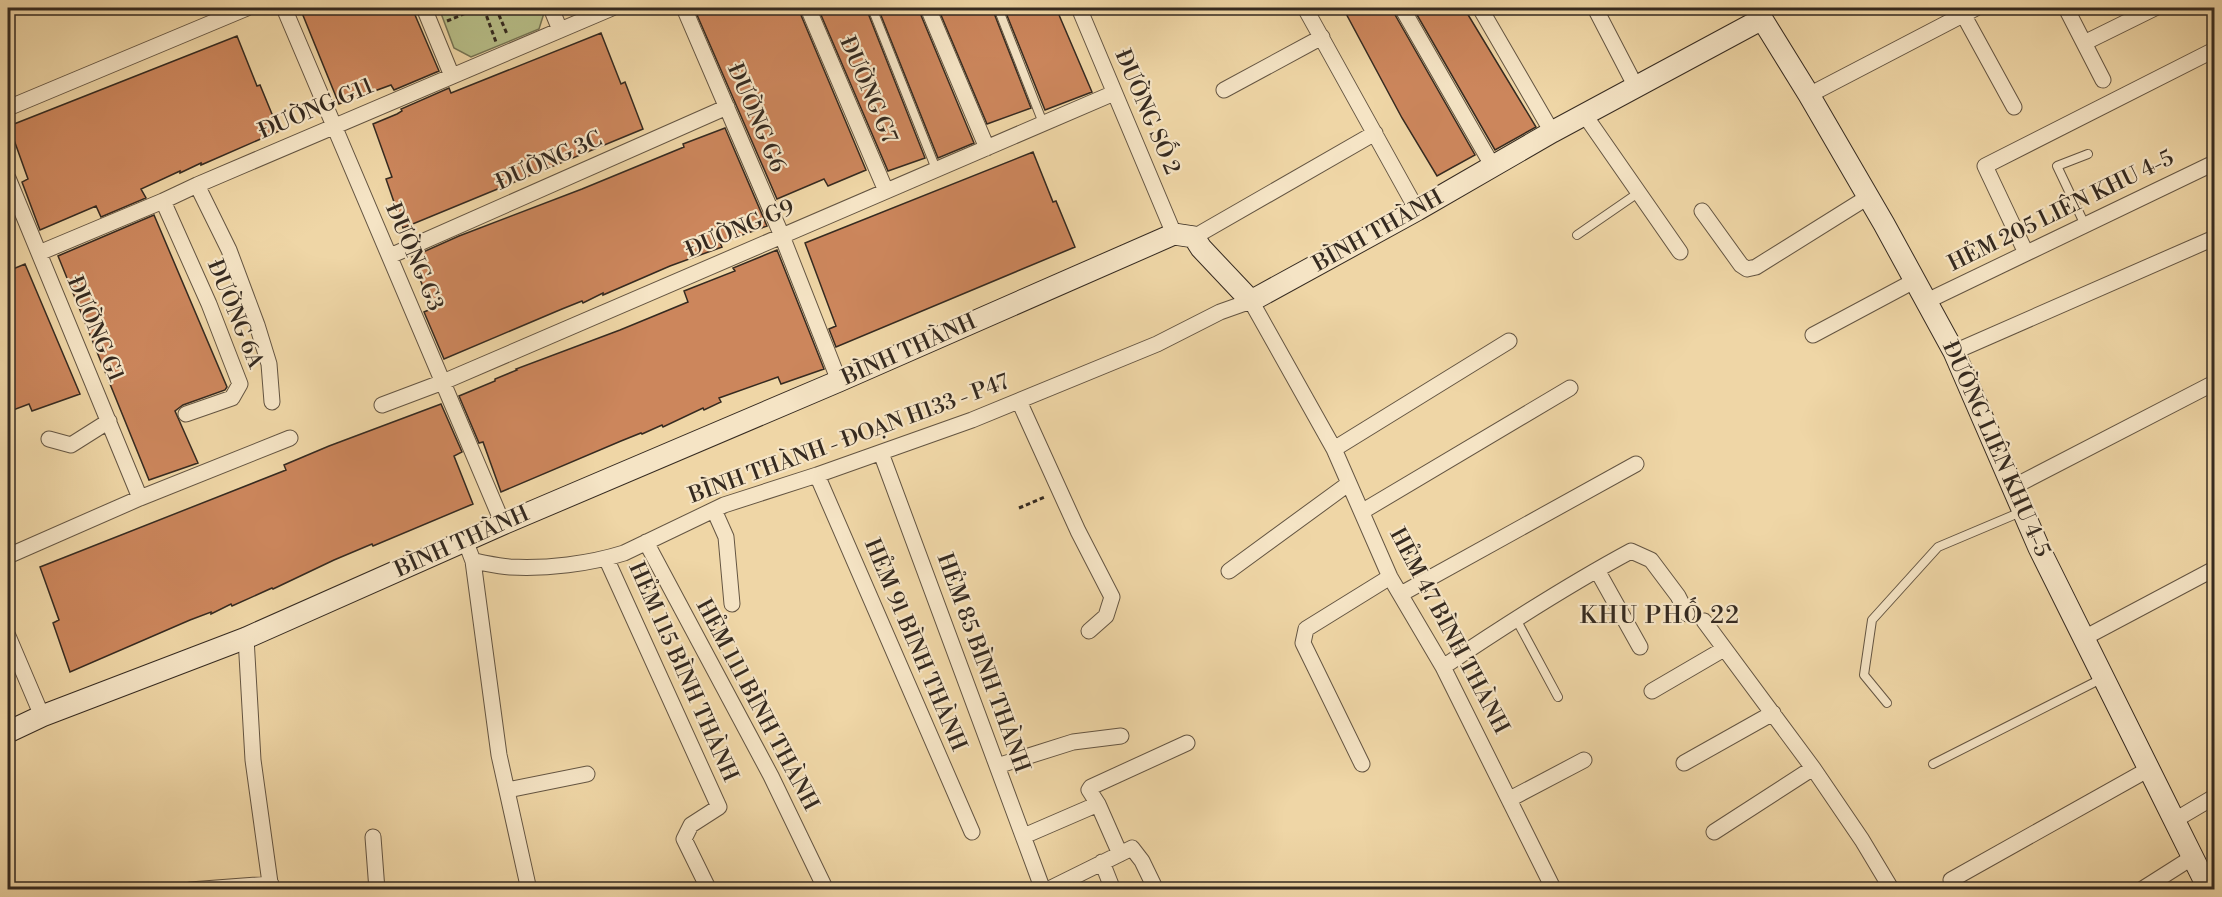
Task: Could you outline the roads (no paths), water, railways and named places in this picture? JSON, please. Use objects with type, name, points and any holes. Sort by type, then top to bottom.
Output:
[{"type":"street","points":[[8,108],[248,8]]},
{"type":"street","name":"ĐƯỜNG G3","points":[[284,8],[502,524]]},
{"type":"street","points":[[424,8],[452,76]]},
{"type":"street","points":[[551,8],[560,30]]},
{"type":"street","name":"ĐƯỜNG G11","points":[[39,253],[612,8]]},
{"type":"street","name":"ĐƯỜNG G6","points":[[684,8],[782,236],[838,381]]},
{"type":"street","name":"ĐƯỜNG G7","points":[[808,8],[886,191]]},
{"type":"street","points":[[928,8],[987,148]]},
{"type":"street","name":"ĐƯỜNG SỐ 2","points":[[1079,8],[1114,93],[1184,236]]},
{"type":"street","points":[[1305,8],[1417,210]]},
{"type":"street","points":[[1402,8],[1492,165]]},
{"type":"street","points":[[1480,8],[1552,132]]},
{"type":"street","points":[[1595,8],[1636,87]]},
{"type":"street","points":[[2066,8],[2103,80]]},
{"type":"street","points":[[2084,43],[2155,8]]},
{"type":"street","points":[[1809,95],[1970,11],[2014,107]]},
{"type":"street","name":"BÌNH THÀNH","points":[[1251,300],[1636,87],[1760,13]]},
{"type":"street","name":"ĐƯỜNG LIÊN KHU 4-5","points":[[1760,13],[1869,197],[1954,352],[2023,511],[2209,890]]},
{"type":"street","points":[[1224,90],[1322,37]]},
{"type":"street","points":[[2025,253],[1985,166],[2214,50]]},
{"type":"street","name":"ĐƯỜNG G9","points":[[382,405],[443,382],[1114,93]]},
{"type":"street","name":"ĐƯỜNG 3C","points":[[390,256],[727,107]]},
{"type":"street","points":[[1584,114],[1680,252]]},
{"type":"street","points":[[1251,300],[1201,248],[1184,236],[1374,133]]},
{"type":"street","name":"HẺM 205 LIÊN KHU 4-5","points":[[1927,301],[2214,163]]},
{"type":"street","name":"ĐƯỜNG G1","points":[[8,178],[140,498]]},
{"type":"street","points":[[197,185],[229,250],[257,325],[269,364],[272,402]]},
{"type":"street","points":[[1702,211],[1741,265],[1747,269],[1756,267],[1869,197]]},
{"type":"street","name":"ĐƯỜNG 6A","points":[[163,201],[217,322],[240,384],[232,398],[186,414]]},
{"type":"street","name":"BÌNH THÀNH","points":[[8,732],[246,638],[502,524],[1184,236]]},
{"type":"street","points":[[1954,352],[2214,238]]},
{"type":"street","points":[[1813,334],[1916,280]]},
{"type":"street","name":"BÌNH THÀNH - ĐOẠN H133 - P47","points":[[472,561],[510,567],[554,565],[606,558],[714,510],[881,453],[1019,401],[1157,344],[1220,312],[1251,300]]},
{"type":"street","name":"HẺM 47 BÌNH THÀNH","points":[[1251,300],[1334,448],[1390,577],[1443,667],[1554,890]]},
{"type":"street","points":[[1334,448],[1509,341]]},
{"type":"street","points":[[2013,487],[2214,383]]},
{"type":"street","points":[[1363,512],[1570,388]]},
{"type":"street","points":[[1019,401],[1058,488],[1112,597],[1106,615],[1089,631]]},
{"type":"street","points":[[49,439],[71,445],[108,420]]},
{"type":"street","points":[[8,556],[140,498],[291,438]]},
{"type":"street","name":"HẺM 85 BÌNH THÀNH","points":[[881,453],[1045,890]]},
{"type":"street","points":[[1401,594],[1636,464]]},
{"type":"street","name":"HẺM 91 BÌNH THÀNH","points":[[817,475],[972,832]]},
{"type":"street","points":[[1229,571],[1348,484]]},
{"type":"street","points":[[714,510],[726,537],[732,604]]},
{"type":"street","points":[[465,540],[472,561],[500,755],[529,890]]},
{"type":"street","name":"HẺM 111 BÌNH THÀNH","points":[[645,542],[771,776],[826,890]]},
{"type":"street","points":[[1443,667],[1516,619],[1631,551],[1651,560],[1678,596],[1687,614]]},
{"type":"street","name":"HẺM 115 BÌNH THÀNH","points":[[606,558],[719,807],[691,825],[684,839],[709,890]]},
{"type":"street","points":[[2084,638],[2214,569]]},
{"type":"street","points":[[1597,570],[1640,647]]},
{"type":"street","points":[[1362,764],[1303,643],[1306,629],[1390,577]]},
{"type":"street","points":[[1704,621],[1813,768],[1862,840],[1892,890]]},
{"type":"street","points":[[8,636],[42,717]]},
{"type":"street","points":[[190,890],[271,887],[253,760],[246,638]]},
{"type":"street","points":[[1652,691],[1724,649]]},
{"type":"street","points":[[1684,763],[1773,713]]},
{"type":"street","points":[[997,765],[1072,742],[1121,736]]},
{"type":"street","points":[[1120,854],[1098,804],[1089,790],[1091,787],[1187,743]]},
{"type":"street","points":[[1510,799],[1584,760]]},
{"type":"street","points":[[1714,832],[1813,768]]},
{"type":"street","points":[[1951,880],[2149,769]]},
{"type":"street","points":[[508,790],[587,774]]},
{"type":"street","points":[[2175,820],[2214,798]]},
{"type":"street","points":[[1024,836],[1098,804]]},
{"type":"street","points":[[373,837],[377,890]]},
{"type":"street","points":[[1045,890],[1132,848],[1142,861],[1156,890]]},
{"type":"street","points":[[2141,890],[2193,857]]},
{"type":"street","points":[[1102,862],[1113,890]]},
{"type":"lane","points":[[872,8],[936,170]]},
{"type":"lane","points":[[998,8],[1043,123]]},
{"type":"lane","points":[[2085,225],[2057,166],[2088,154]]},
{"type":"lane","points":[[1577,234],[1638,193]]},
{"type":"lane","points":[[1887,703],[1864,675],[1872,620],[1938,547],[2023,511]]},
{"type":"lane","points":[[1516,619],[1558,697]]},
{"type":"lane","points":[[1933,764],[2103,678]]},
{"type":"district","name":"KHU PHỐ 22","points":[[1660,616]]}]
